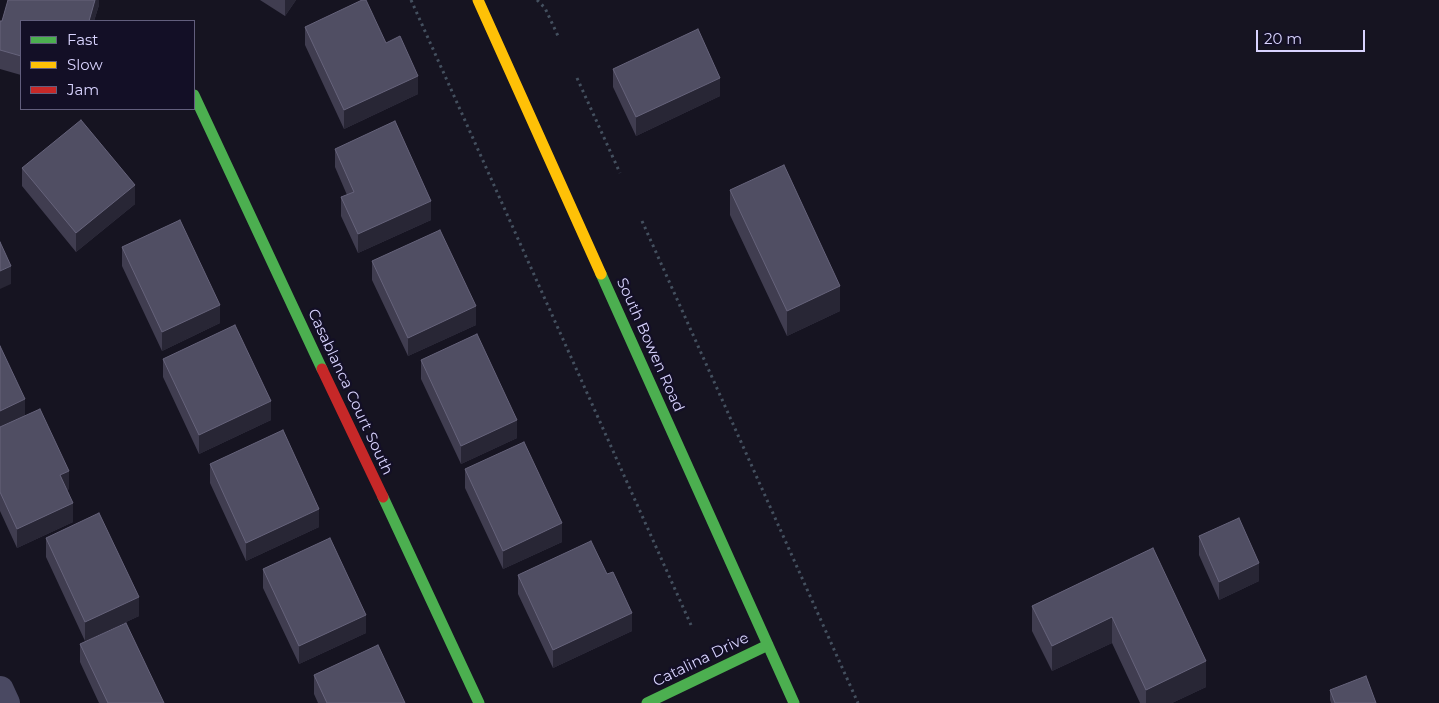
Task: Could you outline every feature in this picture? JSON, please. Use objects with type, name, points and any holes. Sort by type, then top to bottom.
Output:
[{"type":"street","name":"South Bowen Road","points":[[478,0],[794,703]]},
{"type":"street","name":"Casablanca Court South","points":[[195,97],[479,703]]},
{"type":"street","name":"Catalina Drive","points":[[646,703],[768,645]]},
{"type":"street","points":[[0,690],[6,703]]},
{"type":"path","points":[[410,0],[690,624]]},
{"type":"path","points":[[537,0],[545,8],[558,36]]},
{"type":"path","points":[[577,78],[620,173]]},
{"type":"path","points":[[642,221],[858,703]]},
{"type":"building","points":[[8,0],[95,0],[89,20],[20,20],[20,56],[0,50],[0,21],[2,21]]},
{"type":"building","points":[[362,0],[366,0],[386,43],[400,36],[418,76],[344,110],[305,27]]},
{"type":"building","points":[[698,29],[720,78],[636,117],[613,69]]},
{"type":"building","points":[[81,120],[135,185],[76,233],[22,168]]},
{"type":"building","points":[[395,121],[431,201],[358,234],[341,197],[354,192],[335,149]]},
{"type":"building","points":[[784,165],[840,286],[787,311],[730,190]]},
{"type":"building","points":[[180,220],[220,305],[162,332],[122,247]]},
{"type":"building","points":[[440,230],[476,306],[408,338],[372,261]]},
{"type":"building","points":[[0,242],[11,266],[0,271]]},
{"type":"building","points":[[235,325],[271,401],[199,435],[163,359]]},
{"type":"building","points":[[477,334],[517,420],[461,446],[421,360]]},
{"type":"building","points":[[0,346],[25,399],[0,411]]},
{"type":"building","points":[[40,409],[69,471],[60,475],[73,503],[17,529],[0,492],[0,427]]},
{"type":"building","points":[[283,430],[319,509],[246,543],[210,464]]},
{"type":"building","points":[[524,442],[562,523],[503,551],[465,469]]},
{"type":"building","points":[[99,513],[139,597],[85,622],[46,538]]},
{"type":"building","points":[[1239,518],[1259,563],[1219,582],[1199,536]]},
{"type":"building","points":[[330,538],[366,615],[299,646],[263,569]]},
{"type":"building","points":[[591,541],[607,574],[613,572],[632,613],[553,650],[518,575]]},
{"type":"building","points":[[1153,548],[1206,661],[1146,690],[1112,617],[1052,646],[1032,606]]},
{"type":"building","points":[[126,623],[164,703],[108,703],[80,644]]},
{"type":"building","points":[[378,645],[405,703],[327,703],[314,675]]},
{"type":"building","points":[[1366,676],[1376,703],[1335,703],[1330,690]]},
{"type":"traffic: fast","points":[[195,97],[322,369]]},
{"type":"traffic: fast","points":[[601,274],[794,703]]},
{"type":"traffic: fast","points":[[383,497],[479,703]]},
{"type":"traffic: fast","points":[[647,703],[768,645]]},
{"type":"traffic: slow","points":[[478,0],[601,274]]},
{"type":"traffic: jam","points":[[322,369],[383,497]]}]
